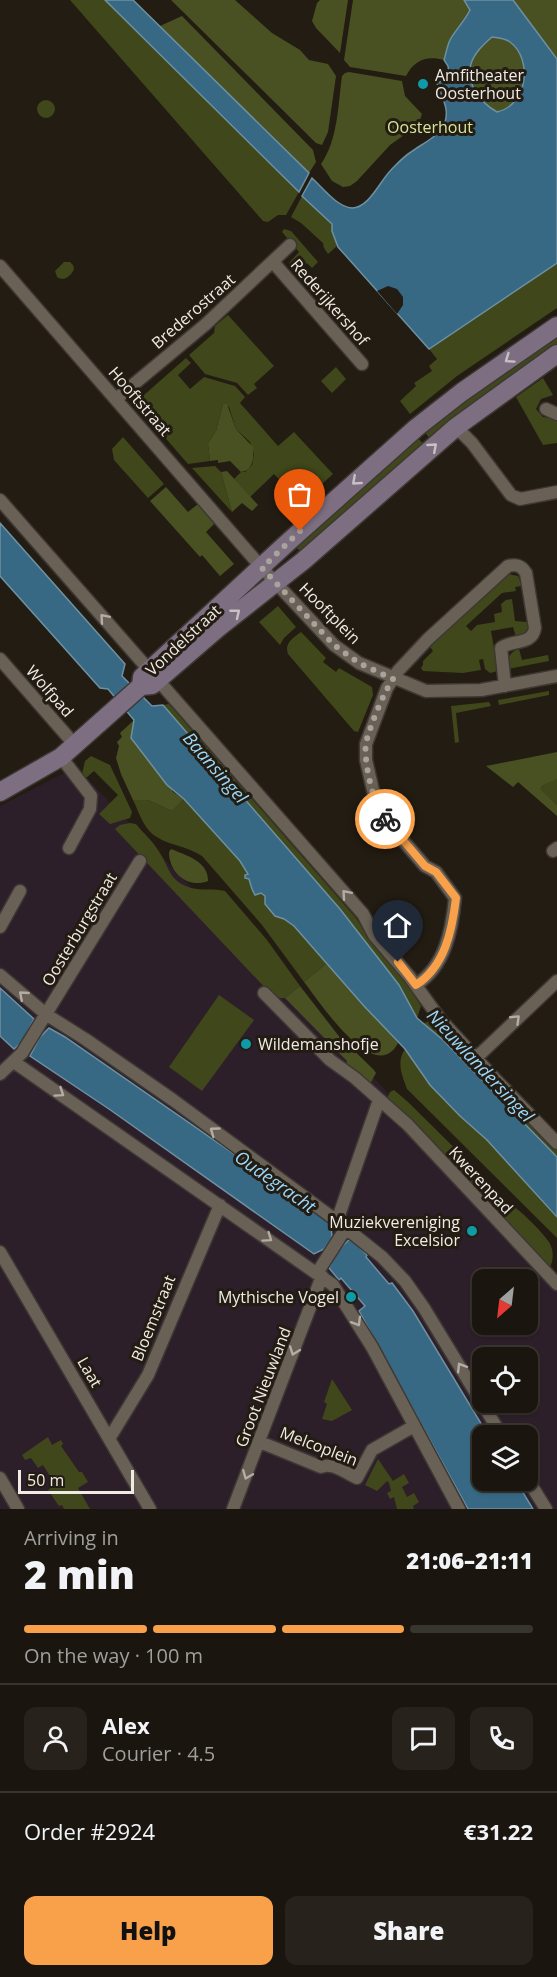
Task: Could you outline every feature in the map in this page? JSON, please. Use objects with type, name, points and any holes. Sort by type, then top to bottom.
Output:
[{"type":"street","name":"Brederostraat","points":[[116,399],[206,324],[290,245]]},
{"type":"street","name":"Rederijkershof","points":[[273,262],[362,364]]},
{"type":"street","name":"Hooftstraat","points":[[0,266],[258,563]]},
{"type":"street","name":"Vondelstraat","points":[[152,677],[258,563],[286,544],[416,428],[462,392],[557,326]]},
{"type":"street","name":"Vondelstraat","points":[[152,677],[303,561],[456,426],[557,354]]},
{"type":"street","points":[[456,426],[511,495],[519,499],[557,492]]},
{"type":"street","points":[[0,500],[152,677],[363,914],[374,935],[416,985],[431,1007],[557,1143]]},
{"type":"street","name":"Hooftplein","points":[[258,563],[334,645],[359,663],[426,692],[481,690],[557,676]]},
{"type":"street","points":[[416,985],[425,979],[444,950],[456,898],[436,872],[425,866],[381,815],[366,760],[366,744],[387,688],[393,679],[428,639],[508,566],[518,565],[523,567],[526,573],[535,628],[534,635],[529,640],[504,645],[501,648],[505,686]]},
{"type":"street","name":"Wolfpad","points":[[0,659],[75,745]]},
{"type":"street","points":[[0,792],[61,757],[152,677]]},
{"type":"street","points":[[61,757],[91,796],[90,809],[69,848]]},
{"type":"street","name":"Oosterburgstraat","points":[[0,1074],[18,1057],[44,1018],[140,861]]},
{"type":"street","points":[[0,927],[20,891]]},
{"type":"street","points":[[0,975],[44,1018],[86,1039],[173,1100],[382,1257],[405,1281],[495,1425]]},
{"type":"street","points":[[476,1058],[557,981]]},
{"type":"street","name":"Kwerenpad","points":[[264,993],[330,1060],[356,1078],[408,1125],[557,1284]]},
{"type":"street","points":[[18,1057],[220,1205],[321,1270],[372,1347],[459,1509]]},
{"type":"street","name":"Groot Nieuwland","points":[[233,1509],[260,1442],[321,1270],[341,1228],[379,1100]]},
{"type":"street","name":"Bloemstraat","points":[[110,1438],[148,1375],[220,1205]]},
{"type":"street","name":"Laat","points":[[0,1252],[150,1509]]},
{"type":"street","name":"Melcoplein","points":[[260,1442],[321,1467],[326,1465],[335,1467],[357,1478],[372,1450],[414,1426]]},
{"type":"street","points":[[0,1478],[18,1509]]},
{"type":"street","points":[[535,1491],[546,1509]]},
{"type":"shaded area","points":[[76,767],[394,1099],[557,1279],[557,1509],[0,1509],[0,806]]},
{"type":"green space","points":[[70,0],[105,0],[299,192],[286,215],[278,215],[268,222],[263,221]]},
{"type":"green space","points":[[171,0],[235,0],[272,33],[300,50],[309,60],[328,64],[336,76],[328,132],[322,145],[316,143]]},
{"type":"green space","points":[[320,0],[348,0],[340,53],[312,21]]},
{"type":"green space","points":[[353,0],[464,0],[470,10],[463,25],[450,41],[444,60],[432,58],[422,60],[413,66],[406,76],[350,67],[344,60]]},
{"type":"green space","points":[[513,0],[557,0],[557,59],[517,8]]},
{"type":"green space","points":[[182,16],[313,150],[316,162],[309,173],[160,26]]},
{"type":"green space","points":[[492,37],[510,42],[518,50],[525,70],[521,91],[515,100],[497,112],[480,98],[470,78],[474,56]]},
{"type":"green space","points":[[349,72],[402,81],[405,96],[422,114],[418,125],[390,145],[357,181],[350,186],[343,187],[332,181],[321,164],[327,155],[334,133],[342,76]]},
{"type":"green space","points":[[46,100],[52,103],[55,109],[52,115],[46,118],[40,115],[37,109],[40,103]]},
{"type":"green space","points":[[302,196],[332,224],[337,246],[328,254],[323,243],[291,217]]},
{"type":"green space","points":[[284,229],[291,231],[318,262],[312,268],[307,263],[302,268],[298,264],[294,268],[289,263],[299,252],[282,232]]},
{"type":"green space","points":[[64,262],[70,262],[74,269],[67,278],[62,279],[57,277],[55,271]]},
{"type":"green space","points":[[557,263],[557,308],[457,376],[410,414],[400,401],[416,386],[414,383],[432,371],[429,366],[437,359],[429,349]]},
{"type":"green space","points":[[228,315],[274,366],[254,384],[257,388],[248,395],[237,383],[205,374],[189,355],[214,333],[215,326]]},
{"type":"green space","points":[[557,332],[557,348],[432,441],[422,429]]},
{"type":"green space","points":[[186,358],[191,363],[178,375],[190,389],[204,377],[235,386],[245,397],[240,403],[278,446],[294,432],[333,474],[301,503],[274,474],[250,497],[234,479],[252,465],[254,454],[250,442],[236,429],[229,407],[223,404],[216,431],[208,443],[210,461],[188,464],[135,403]]},
{"type":"green space","points":[[336,367],[346,379],[332,393],[321,381]]},
{"type":"green space","points":[[543,378],[553,395],[541,399],[536,409],[543,417],[557,421],[557,443],[543,445],[516,397]]},
{"type":"green space","points":[[223,404],[227,404],[236,429],[253,447],[252,463],[245,471],[241,472],[230,461],[218,463],[218,460],[210,461],[208,443],[216,431]]},
{"type":"green space","points":[[415,435],[426,447],[303,554],[292,543]]},
{"type":"green space","points":[[123,437],[164,484],[148,498],[114,460],[112,449]]},
{"type":"green space","points":[[215,466],[221,472],[232,512],[192,468]]},
{"type":"green space","points":[[227,471],[258,505],[252,511],[242,503],[232,512],[221,472]]},
{"type":"green space","points":[[166,487],[188,512],[198,504],[215,523],[206,532],[234,564],[220,576],[150,501]]},
{"type":"green space","points":[[508,574],[518,576],[522,586],[515,587],[516,591],[502,593],[466,626],[471,631],[477,625],[495,622],[494,614],[502,612],[501,604],[512,599],[515,621],[527,622],[528,628],[524,634],[516,637],[513,627],[491,631],[498,671],[490,673],[485,669],[483,659],[479,660],[481,670],[463,673],[423,671],[421,668],[423,661],[433,651],[430,647],[436,641],[435,639]]},
{"type":"green space","points":[[278,606],[296,627],[280,645],[259,622]]},
{"type":"green space","points":[[301,632],[326,658],[323,662],[336,672],[339,668],[372,687],[373,695],[358,732],[354,731],[288,654],[288,644]]},
{"type":"green space","points":[[519,649],[522,660],[548,655],[549,661],[508,669],[509,656]]},
{"type":"green space","points":[[549,691],[549,695],[499,705],[498,700]]},
{"type":"green space","points":[[489,702],[491,706],[456,713],[459,742],[455,743],[451,706]]},
{"type":"green space","points":[[169,704],[356,918],[370,940],[403,978],[421,1006],[417,1018],[412,1008],[163,705]]},
{"type":"green space","points":[[134,720],[173,792],[184,799],[172,811],[148,800],[133,800],[121,774],[116,758],[119,746],[117,742],[122,737],[120,733]]},
{"type":"green space","points":[[557,752],[557,779],[544,784],[540,789],[557,805],[557,816],[518,782],[513,787],[486,766]]},
{"type":"green space","points":[[91,756],[110,765],[132,812],[130,818],[110,824],[99,814],[118,795],[94,771],[86,778],[82,774],[85,761]]},
{"type":"green space","points":[[557,776],[557,805],[539,789],[543,786],[540,783]]},
{"type":"green space","points":[[140,798],[172,811],[184,799],[240,861],[256,895],[261,893],[265,896],[273,910],[295,926],[327,963],[304,982],[262,925],[202,856],[152,834],[142,820],[133,800]]},
{"type":"green space","points":[[136,824],[153,843],[170,873],[178,882],[195,889],[225,891],[267,940],[300,986],[285,998],[269,992],[115,829],[120,825]]},
{"type":"green space","points":[[171,849],[189,856],[205,868],[208,881],[193,883],[176,873],[170,860]]},
{"type":"green space","points":[[327,963],[398,1043],[388,1054],[376,1055],[362,1048],[348,1036],[304,982]]},
{"type":"green space","points":[[300,986],[338,1035],[374,1070],[376,1073],[370,1084],[346,1064],[347,1061],[285,998]]},
{"type":"green space","name":"Wildemanshofje","points":[[219,995],[254,1020],[202,1091],[169,1067]]},
{"type":"green space","points":[[434,1020],[557,1150],[557,1157],[424,1023]]},
{"type":"green space","points":[[405,1049],[430,1085],[487,1140],[557,1217],[557,1238],[407,1089],[400,1064]]},
{"type":"green space","points":[[394,1090],[493,1186],[491,1198],[484,1202],[387,1099],[390,1092]]},
{"type":"green space","points":[[507,1203],[523,1214],[549,1242],[553,1256],[549,1269],[492,1211],[494,1207]]},
{"type":"green space","points":[[332,1379],[352,1410],[332,1421],[322,1419],[327,1404],[324,1402]]},
{"type":"green space","points":[[48,1437],[52,1445],[61,1440],[63,1444],[61,1446],[88,1482],[78,1488],[90,1509],[64,1509],[62,1505],[59,1506],[48,1490],[51,1488],[49,1484],[53,1481],[43,1465],[38,1468],[31,1458],[25,1460],[22,1455]]},
{"type":"green space","points":[[378,1459],[393,1481],[404,1474],[409,1483],[402,1487],[407,1497],[414,1493],[419,1502],[413,1506],[414,1509],[397,1509],[394,1497],[390,1499],[387,1493],[391,1491],[387,1481],[377,1491],[365,1485]]},
{"type":"water","points":[[105,0],[133,0],[309,173],[299,192]]},
{"type":"water","points":[[464,0],[513,0],[557,59],[557,263],[429,349],[338,247],[332,224],[302,196],[312,178],[341,204],[346,207],[358,207],[369,199],[403,158],[439,132],[445,122],[446,111],[437,83],[449,74],[444,60],[448,45],[470,10]],"holes":[[[492,37],[508,41],[517,50],[524,70],[521,91],[507,108],[497,112],[480,98],[470,78],[472,60]]]},
{"type":"water","name":"Baansingel","points":[[0,523],[125,664],[122,676],[152,706],[163,705],[340,909],[399,985],[417,1018],[443,1040],[557,1157],[557,1217],[487,1140],[430,1085],[405,1049],[294,926],[275,916],[265,904],[265,896],[261,893],[255,895],[249,879],[245,878],[248,874],[240,861],[184,799],[167,785],[131,738],[134,720],[108,689],[100,688],[0,576]]},
{"type":"water","points":[[0,988],[34,1019],[22,1042],[14,1049],[0,1036]]},
{"type":"water","points":[[49,1028],[331,1223],[332,1238],[324,1249],[314,1254],[30,1056],[40,1037]]},
{"type":"water","points":[[351,1238],[389,1284],[392,1283],[413,1311],[472,1409],[472,1413],[475,1413],[482,1425],[472,1425],[472,1491],[522,1491],[533,1509],[468,1509],[359,1311],[365,1306],[341,1278],[339,1280],[329,1268]]},
{"type":"pier","points":[[388,286],[397,289],[403,297],[403,305],[397,314],[377,291]]},
{"type":"way so far","points":[[300,531],[262,568],[334,645],[359,663],[393,679],[387,688],[366,744],[366,760],[375,799],[385,819]]},
{"type":"place","name":"Amfitheater Oosterhout","points":[[423,84]]},
{"type":"place","name":"Wildemanshofje","points":[[246,1044]]},
{"type":"place","name":"Muziekvereniging Excelsior","points":[[472,1231]]},
{"type":"place","name":"Mythische Vogel","points":[[351,1297]]},
{"type":"route","points":[[385,819],[425,866],[436,872],[456,898],[448,942],[441,958],[425,979],[416,985],[398,962]]},
{"type":"park label","name":"Oosterhout","points":[[430,127]]},
{"type":"water label","name":"Nieuwlandersingel","points":[[480,1066]]},
{"type":"water label","name":"Oudegracht","points":[[275,1182]]}]
